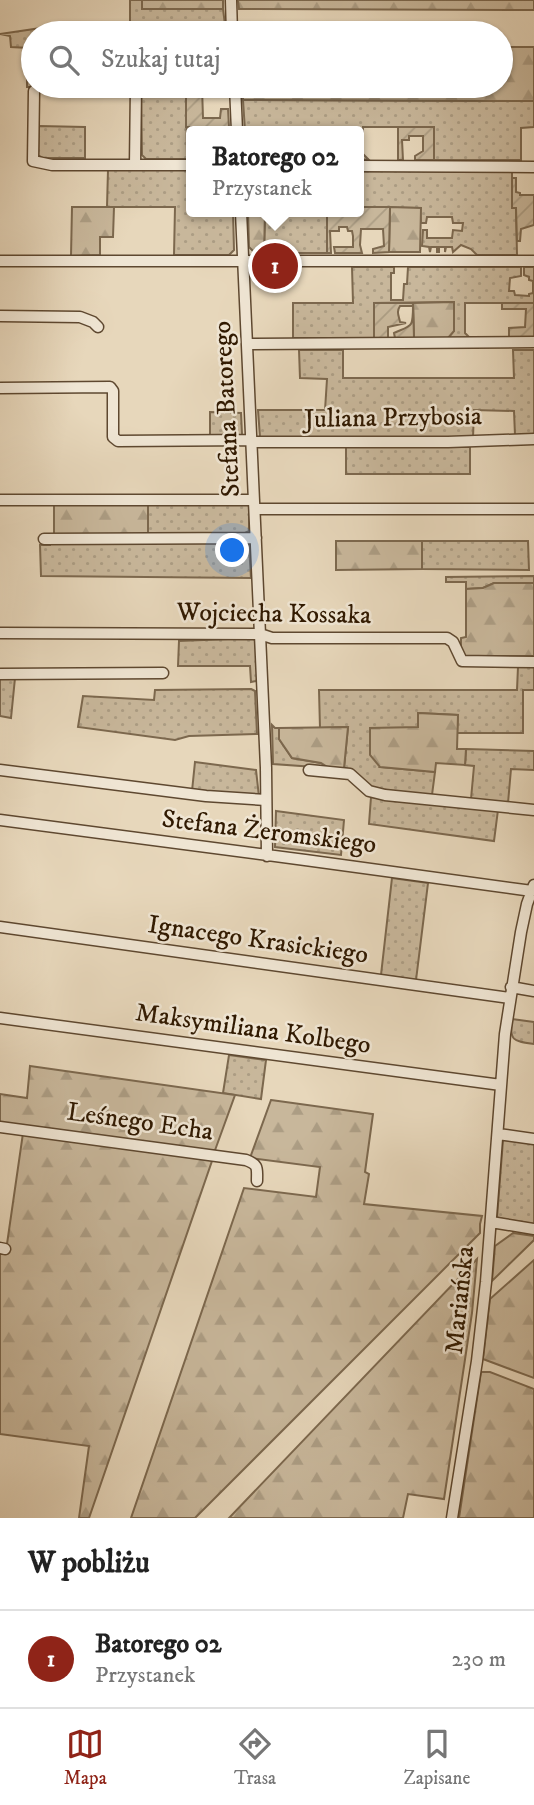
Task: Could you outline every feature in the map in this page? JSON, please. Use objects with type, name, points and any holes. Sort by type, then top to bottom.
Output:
[{"type":"street","points":[[231,0],[232,21]]},
{"type":"street","points":[[33,98],[33,161],[52,164],[186,165]]},
{"type":"street","points":[[135,98],[135,165]]},
{"type":"street","points":[[236,98],[237,126]]},
{"type":"street","points":[[364,166],[534,167]]},
{"type":"street","name":"Stefana Batorego","points":[[240,217],[255,504],[267,856]]},
{"type":"street","points":[[0,261],[534,261]]},
{"type":"street","points":[[0,316],[80,317],[98,327]]},
{"type":"street","points":[[248,344],[534,342]]},
{"type":"street","name":"Juliana Przybosia","points":[[0,388],[110,387],[113,391],[113,437],[117,441],[448,442],[534,439]]},
{"type":"street","points":[[0,500],[534,509]]},
{"type":"street","points":[[44,539],[256,538]]},
{"type":"street","name":"Wojciecha Kossaka","points":[[0,634],[260,634],[272,638],[447,638],[452,640],[462,661],[534,662]]},
{"type":"street","points":[[0,674],[163,673]]},
{"type":"street","points":[[0,770],[206,796],[266,800]]},
{"type":"street","points":[[309,770],[350,774],[369,791],[385,795],[534,810]]},
{"type":"street","name":"Stefana Żeromskiego","points":[[0,820],[533,888]]},
{"type":"street","name":"Mariańska","points":[[452,1518],[477,1362],[510,992],[521,932],[533,888]]},
{"type":"street","name":"Ignacego Krasickiego","points":[[0,927],[510,992],[534,990]]},
{"type":"street","name":"Maksymiliana Kolbego","points":[[0,1018],[501,1085]]},
{"type":"street","name":"Leśnego Echa","points":[[0,1127],[246,1160],[256,1165],[257,1181]]},
{"type":"street","points":[[498,1134],[534,1139]]},
{"type":"street","points":[[491,1222],[534,1229]]},
{"type":"green space","points":[[130,0],[142,0],[142,9],[223,9],[224,21],[130,21]]},
{"type":"green space","points":[[142,0],[223,0],[223,9],[142,9]]},
{"type":"green space","points":[[238,0],[534,0],[534,10],[239,9]]},
{"type":"green space","points":[[21,31],[21,48],[11,47],[10,36],[0,34]]},
{"type":"green space","points":[[513,47],[534,47],[534,101],[243,100],[513,98]]},
{"type":"green space","points":[[141,98],[186,98],[186,159],[146,159],[142,155]]},
{"type":"green space","points":[[186,98],[202,98],[203,118],[220,118],[221,109],[228,109],[229,126],[186,126]]},
{"type":"green space","points":[[243,100],[534,101],[534,127],[521,128],[521,160],[434,160],[434,127],[245,126]]},
{"type":"green space","points":[[39,126],[85,127],[85,158],[43,158],[38,155]]},
{"type":"green space","points":[[398,127],[434,127],[434,160],[415,160],[415,156],[423,151],[423,136],[409,136],[409,140],[402,140],[403,160],[398,160]]},
{"type":"green space","points":[[108,170],[186,170],[186,217],[233,217],[234,250],[229,255],[174,255],[175,207],[107,207]]},
{"type":"green space","points":[[364,171],[512,172],[512,207],[516,208],[517,255],[477,255],[461,245],[453,252],[452,247],[446,247],[445,252],[445,247],[439,247],[437,252],[437,247],[431,247],[430,252],[429,247],[422,246],[423,230],[427,230],[427,238],[452,238],[453,230],[462,231],[463,223],[453,223],[452,217],[427,217],[426,223],[421,223],[420,208],[364,207]]},
{"type":"green space","points":[[512,178],[516,178],[516,192],[520,195],[534,195],[534,225],[521,229],[520,241],[517,241],[516,208],[512,208]]},
{"type":"green space","points":[[72,207],[114,207],[113,237],[100,237],[100,255],[71,256]]},
{"type":"green space","points":[[364,207],[390,207],[389,252],[373,253],[373,249],[384,246],[383,229],[361,229],[362,253],[335,253],[334,247],[353,247],[352,231],[348,231],[347,227],[339,227],[339,231],[330,231],[331,253],[327,253],[327,217],[364,217]]},
{"type":"green space","points":[[390,207],[421,208],[420,252],[389,252]]},
{"type":"green space","points":[[248,217],[265,217],[264,253],[255,253],[249,247]]},
{"type":"green space","points":[[265,217],[327,217],[327,253],[264,253]]},
{"type":"green space","points":[[352,267],[394,267],[394,273],[391,273],[391,300],[403,300],[408,267],[521,267],[521,276],[510,278],[509,291],[514,291],[515,295],[529,296],[533,293],[533,281],[524,275],[524,267],[534,267],[534,303],[465,303],[465,333],[470,338],[448,338],[454,331],[453,302],[374,303],[374,338],[293,338],[293,303],[353,303]]},
{"type":"green space","points":[[454,302],[454,331],[448,338],[414,338],[413,303]]},
{"type":"green space","points":[[374,303],[413,303],[414,338],[395,338],[394,333],[408,327],[413,318],[413,306],[400,306],[400,322],[406,323],[388,327],[388,338],[374,338]]},
{"type":"green space","points":[[502,303],[534,303],[534,338],[509,338],[509,328],[525,327],[526,309],[502,309]]},
{"type":"green space","points":[[299,350],[343,350],[343,378],[514,378],[513,350],[534,350],[534,435],[515,435],[514,411],[474,410],[473,438],[260,437],[258,410],[325,410],[327,379],[300,378]]},
{"type":"green space","points":[[210,412],[241,413],[242,434],[237,437],[210,438]]},
{"type":"green space","points":[[346,447],[470,447],[470,474],[346,474]]},
{"type":"green space","points":[[54,502],[148,502],[148,534],[54,534]]},
{"type":"green space","points":[[148,502],[247,504],[249,531],[243,534],[148,534]]},
{"type":"green space","points":[[245,541],[249,545],[251,578],[41,576],[40,545],[50,545],[50,542]]},
{"type":"green space","points":[[336,541],[422,541],[422,569],[336,570]]},
{"type":"green space","points":[[422,541],[528,541],[529,570],[422,569]]},
{"type":"green space","points":[[534,576],[534,583],[494,583],[483,588],[466,589],[466,582],[446,582],[446,577]]},
{"type":"green space","points":[[494,583],[534,583],[534,656],[461,656],[461,638],[466,637],[466,589],[483,588]]},
{"type":"green space","points":[[253,638],[256,642],[256,681],[251,682],[250,666],[178,666],[179,641]]},
{"type":"green space","points":[[518,667],[534,667],[534,690],[523,690],[523,733],[457,733],[458,715],[419,713],[418,727],[380,767],[435,772],[432,795],[377,790],[344,768],[348,727],[320,728],[319,690],[517,690]]},
{"type":"green space","points":[[0,678],[15,678],[11,718],[0,716]]},
{"type":"green space","points":[[155,690],[255,691],[257,734],[189,736],[175,740],[78,727],[83,696],[154,700]]},
{"type":"green space","points":[[418,713],[458,715],[457,749],[466,749],[465,765],[436,763],[435,772],[380,767],[370,755],[370,728],[418,727]]},
{"type":"green space","points":[[272,725],[279,728],[279,739],[292,758],[321,763],[329,768],[273,764]]},
{"type":"green space","points":[[348,727],[344,768],[329,768],[321,763],[292,758],[279,739],[279,728]]},
{"type":"green space","points":[[466,749],[534,751],[534,770],[511,769],[508,803],[471,799],[474,766],[465,765]]},
{"type":"green space","points":[[195,762],[256,770],[259,797],[192,791]]},
{"type":"green space","points":[[371,797],[498,810],[494,841],[369,824]]},
{"type":"green space","points":[[276,811],[344,820],[341,855],[275,847]]},
{"type":"green space","points":[[392,878],[428,883],[416,980],[381,975]]},
{"type":"green space","points":[[512,1019],[534,1022],[534,1044],[514,1039],[511,1032]]},
{"type":"green space","points":[[229,1055],[266,1060],[261,1099],[223,1093]]},
{"type":"green space","points":[[30,1066],[235,1095],[214,1153],[0,1125],[0,1094],[27,1098]]},
{"type":"green space","points":[[271,1100],[373,1114],[365,1172],[369,1174],[364,1204],[482,1216],[480,1233],[195,1518],[131,1518],[244,1188],[316,1197],[320,1167],[250,1158]]},
{"type":"green space","points":[[23,1133],[213,1158],[89,1518],[79,1518],[89,1446],[0,1434],[0,1251],[7,1244]]},
{"type":"green space","points":[[507,1138],[534,1142],[534,1224],[497,1218],[503,1140]]},
{"type":"green space","points":[[513,1233],[534,1236],[534,1240],[492,1281],[495,1246]]},
{"type":"green space","points":[[477,1259],[472,1313],[444,1499],[408,1494],[403,1518],[229,1518]]},
{"type":"green space","points":[[534,1260],[534,1378],[483,1359],[490,1299]]},
{"type":"green space","points":[[481,1372],[490,1372],[534,1389],[534,1518],[459,1518]]},
{"type":"place","name":"Batorego 02","points":[[275,266]]}]
